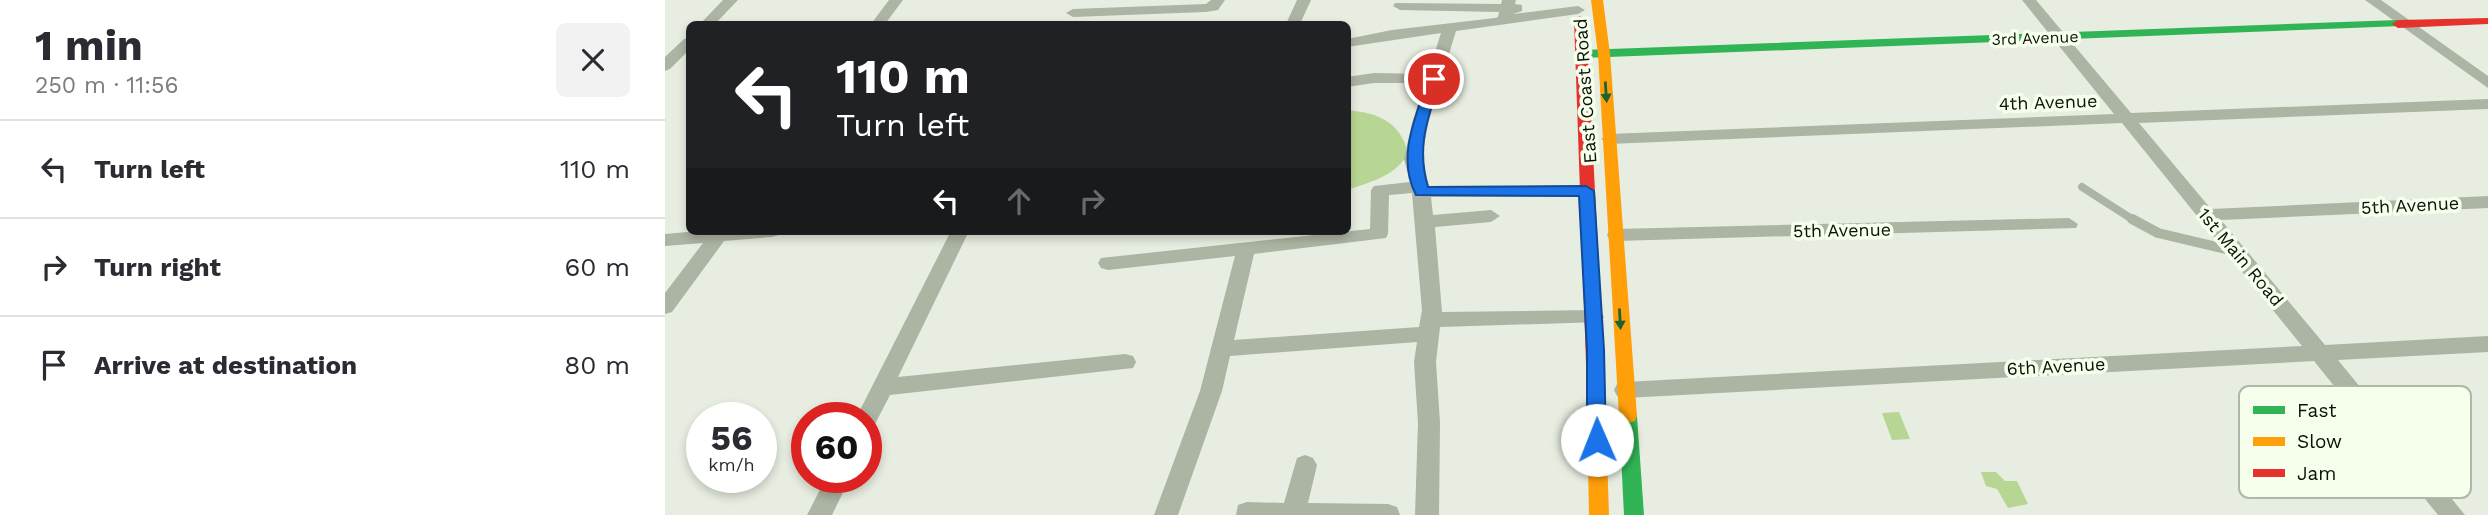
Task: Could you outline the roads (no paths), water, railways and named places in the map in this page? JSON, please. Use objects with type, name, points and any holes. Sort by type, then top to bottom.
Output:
[{"type":"main road","name":"East Coast Road","points":[[1597,0],[1604,54],[1634,515]]},
{"type":"main road","name":"East Coast Road","points":[[1578,5],[1583,54],[1586,191],[1594,317],[1599,515]]},
{"type":"main road","name":"3rd Avenue","points":[[1583,54],[2488,21]]},
{"type":"main road","points":[[1595,350],[1622,350]]},
{"type":"street","points":[[710,21],[731,0]]},
{"type":"street","points":[[880,21],[896,0]]},
{"type":"street","points":[[1073,13],[1151,5],[1206,8],[1213,7],[1218,0]]},
{"type":"street","points":[[1294,21],[1304,0]]},
{"type":"street","name":"1st Main Road","points":[[2029,0],[2347,386]]},
{"type":"street","points":[[2372,0],[2408,23],[2488,83]]},
{"type":"street","points":[[1400,6],[1509,9],[1578,5]]},
{"type":"street","points":[[1351,42],[1392,34],[1492,23],[1509,9]]},
{"type":"street","points":[[1427,515],[1429,435],[1425,362],[1430,327],[1426,222],[1414,166],[1415,142],[1450,28]]},
{"type":"street","points":[[665,66],[686,45]]},
{"type":"street","points":[[1351,82],[1374,78],[1434,79]]},
{"type":"street","name":"4th Avenue","points":[[1609,139],[2488,104]]},
{"type":"street","points":[[1108,263],[1379,234],[1380,190],[1586,191]]},
{"type":"street","name":"5th Avenue","points":[[2206,215],[2488,202]]},
{"type":"street","points":[[1426,222],[1492,216]]},
{"type":"street","name":"5th Avenue","points":[[1616,235],[2069,224]]},
{"type":"street","points":[[665,240],[704,235]]},
{"type":"street","points":[[665,307],[719,235]]},
{"type":"street","points":[[875,402],[958,235]]},
{"type":"street","points":[[1166,515],[1211,391],[1246,249]]},
{"type":"street","points":[[1221,349],[1430,327],[1594,317]]},
{"type":"street","name":"6th Avenue","points":[[1625,390],[2488,344]]},
{"type":"street","points":[[883,387],[1125,362]]},
{"type":"street","points":[[1294,513],[1305,465]]},
{"type":"street","points":[[819,515],[830,493]]},
{"type":"street","name":"1st Main Road","points":[[2439,498],[2453,515]]},
{"type":"street","points":[[1247,513],[1388,515]]},
{"type":"lane","points":[[2082,187],[2158,233],[2237,251]]}]
